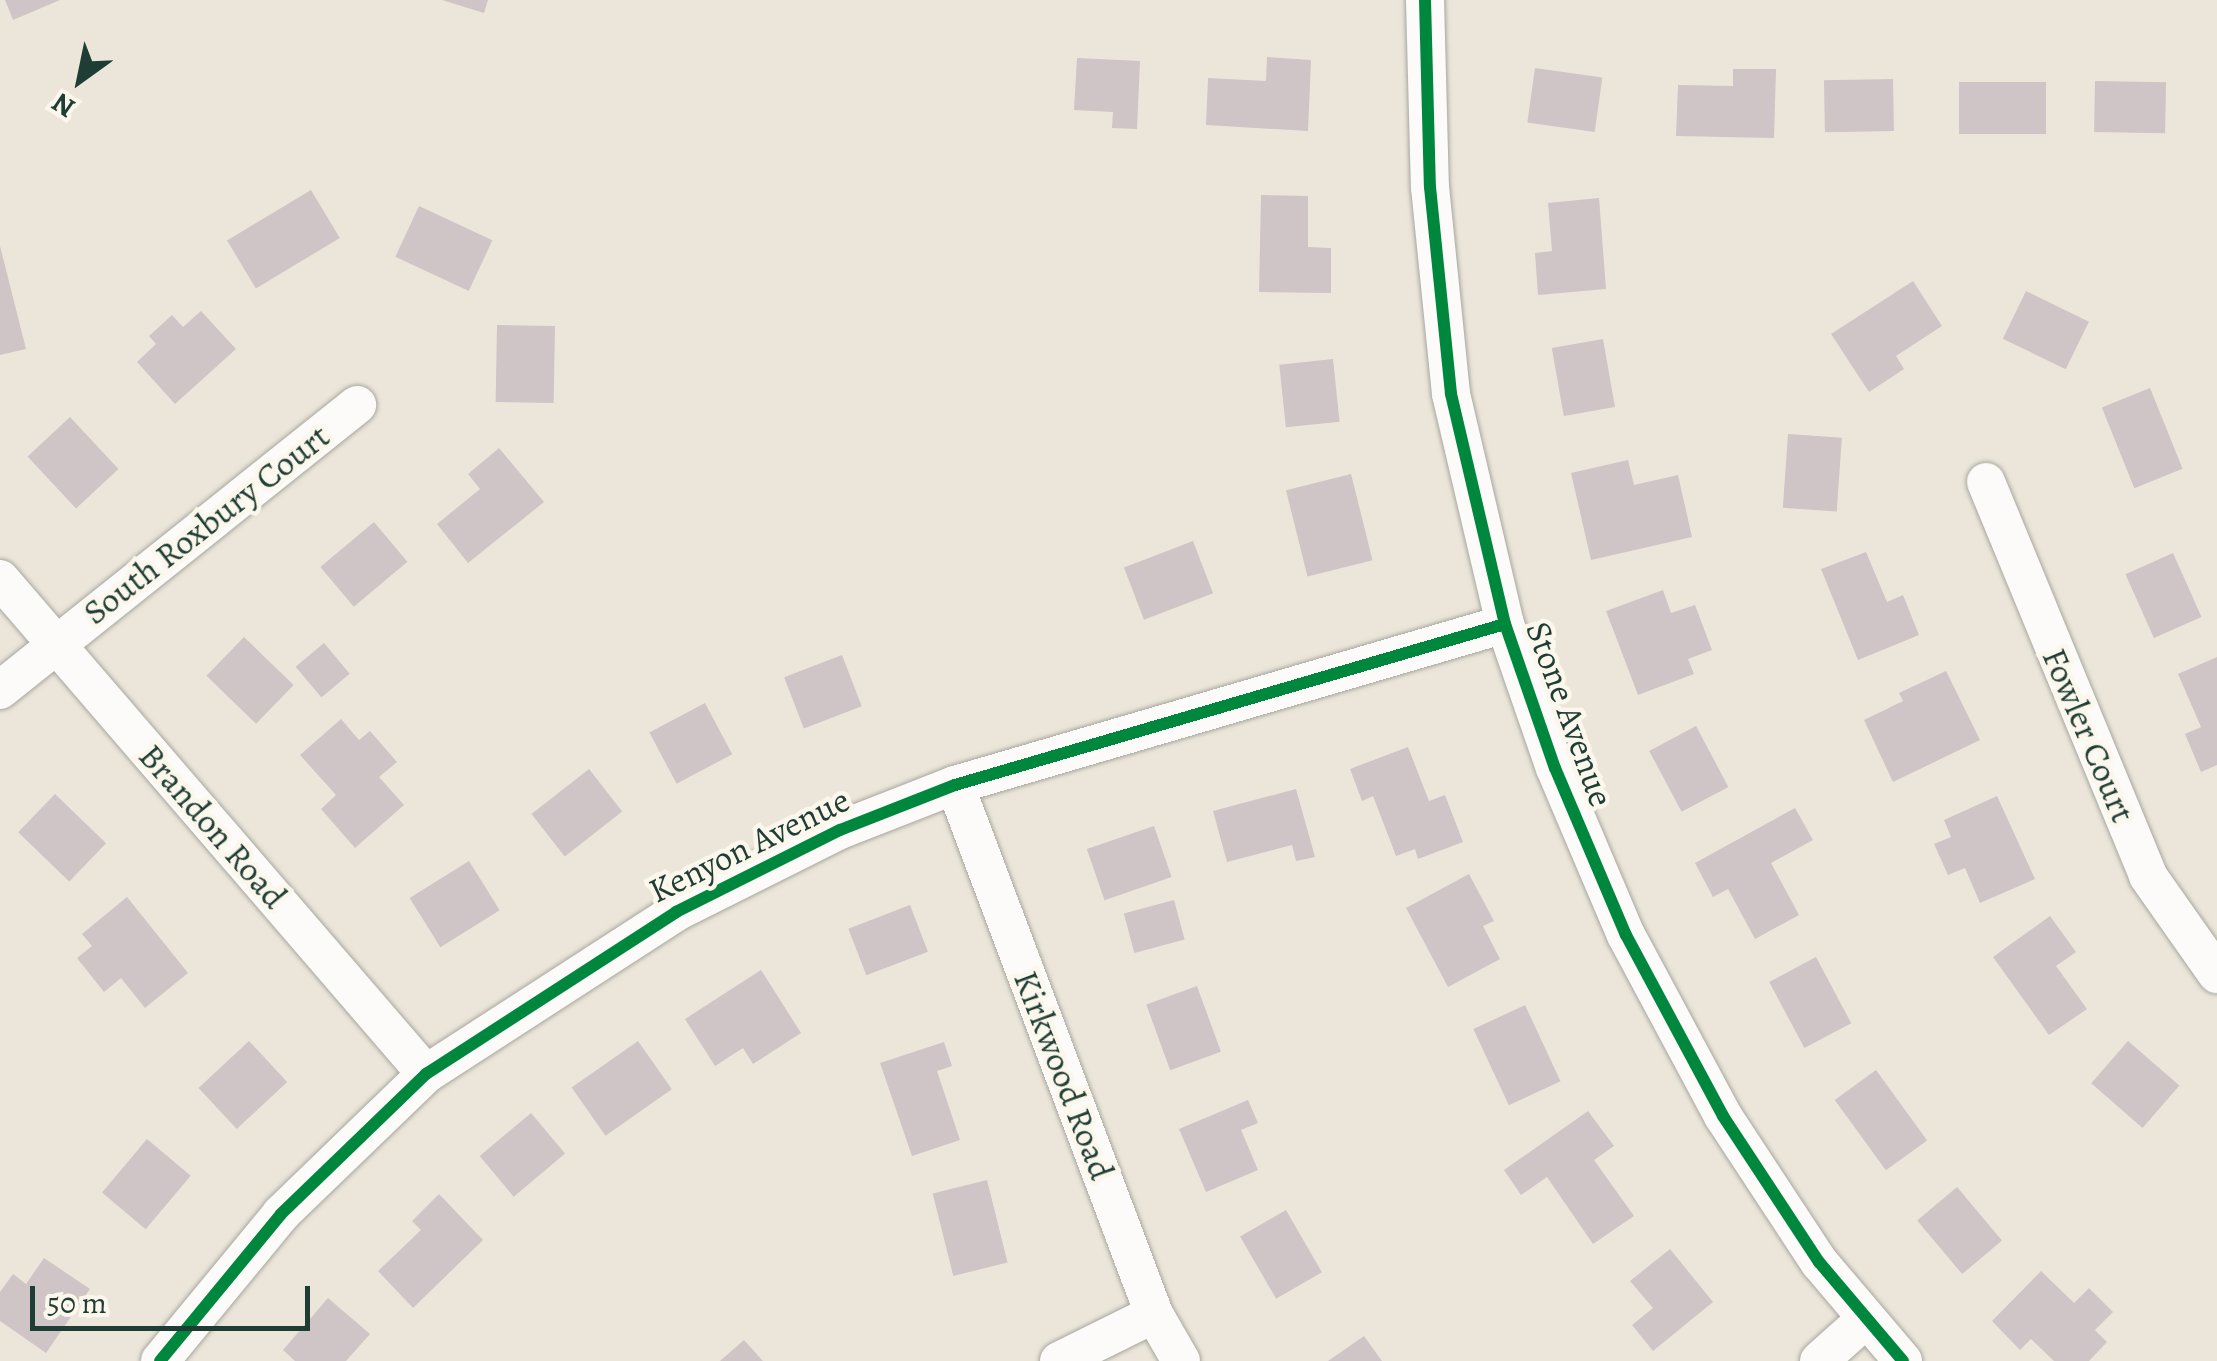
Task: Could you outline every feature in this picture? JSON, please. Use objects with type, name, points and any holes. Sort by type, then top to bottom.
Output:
[{"type":"street","name":"Stone Avenue","points":[[1425,0],[1432,206],[1451,394],[1506,624],[1556,768],[1626,935],[1762,1179],[1866,1320],[1904,1361]]},
{"type":"street","name":"South Roxbury Court","points":[[0,690],[55,642],[357,405]]},
{"type":"street","name":"Fowler Court","points":[[1986,482],[2148,876],[2217,974]]},
{"type":"street","name":"Brandon Road","points":[[0,579],[426,1074]]},
{"type":"street","name":"Kenyon Avenue","points":[[160,1361],[281,1214],[426,1074],[676,912],[840,830],[955,785],[1506,624]]},
{"type":"street","name":"Kirkwood Road","points":[[955,785],[1154,1314],[1181,1361]]},
{"type":"street","points":[[1059,1361],[1154,1314]]},
{"type":"street","points":[[1819,1361],[1866,1320]]},
{"type":"building","points":[[5,0],[60,0],[13,20]]},
{"type":"building","points":[[442,0],[488,0],[484,13]]},
{"type":"building","points":[[1267,57],[1311,60],[1308,131],[1206,125],[1208,78],[1266,81]]},
{"type":"building","points":[[1077,58],[1140,61],[1137,129],[1112,128],[1113,112],[1074,110]]},
{"type":"building","points":[[1535,68],[1602,77],[1595,132],[1527,122]]},
{"type":"building","points":[[1733,69],[1776,69],[1774,138],[1676,136],[1678,85],[1733,86]]},
{"type":"building","points":[[1893,79],[1894,131],[1825,132],[1824,80]]},
{"type":"building","points":[[2095,81],[2166,82],[2165,133],[2094,132]]},
{"type":"building","points":[[1959,82],[2046,82],[2046,134],[1959,134]]},
{"type":"building","points":[[311,190],[340,238],[256,288],[227,240]]},
{"type":"building","points":[[1261,195],[1308,196],[1308,247],[1331,248],[1331,293],[1259,292]]},
{"type":"building","points":[[1599,198],[1606,289],[1538,295],[1535,253],[1552,251],[1548,203]]},
{"type":"building","points":[[419,206],[492,240],[469,291],[395,257]]},
{"type":"building","points":[[0,246],[26,349],[0,355]]},
{"type":"building","points":[[1913,281],[1942,326],[1896,356],[1904,369],[1869,392],[1831,334]]},
{"type":"building","points":[[2026,291],[2089,322],[2066,369],[2003,339]]},
{"type":"building","points":[[201,311],[236,349],[175,404],[137,362],[156,344],[149,336],[172,315],[183,327]]},
{"type":"building","points":[[497,325],[555,326],[554,403],[496,402]]},
{"type":"building","points":[[1603,339],[1615,407],[1564,416],[1552,348]]},
{"type":"building","points":[[1333,359],[1340,422],[1286,427],[1279,365]]},
{"type":"building","points":[[2150,388],[2183,469],[2134,488],[2102,407]]},
{"type":"building","points":[[70,417],[118,469],[76,508],[28,457]]},
{"type":"building","points":[[1788,434],[1842,438],[1837,512],[1783,508]]},
{"type":"building","points":[[499,448],[544,502],[468,563],[437,524],[480,489],[468,474]]},
{"type":"building","points":[[1628,460],[1634,485],[1678,475],[1692,537],[1591,560],[1571,473]]},
{"type":"building","points":[[1351,474],[1373,560],[1308,577],[1286,490]]},
{"type":"building","points":[[374,522],[407,562],[354,607],[320,567]]},
{"type":"building","points":[[1193,541],[1213,593],[1144,620],[1124,568]]},
{"type":"building","points":[[1866,552],[1887,602],[1903,595],[1919,635],[1858,660],[1821,569]]},
{"type":"building","points":[[2173,553],[2201,617],[2154,638],[2125,574]]},
{"type":"building","points":[[1663,590],[1671,613],[1695,605],[1712,650],[1688,659],[1694,674],[1638,695],[1606,611]]},
{"type":"building","points":[[244,637],[294,685],[256,724],[206,676]]},
{"type":"building","points":[[324,643],[350,674],[321,697],[296,667]]},
{"type":"building","points":[[842,655],[862,706],[804,729],[784,677]]},
{"type":"building","points":[[2217,657],[2217,765],[2201,772],[2185,734],[2201,727],[2178,674]]},
{"type":"building","points":[[1946,671],[1980,740],[1893,782],[1864,720],[1903,701],[1899,693]]},
{"type":"building","points":[[705,703],[732,754],[677,784],[649,733]]},
{"type":"building","points":[[341,719],[359,740],[370,731],[397,762],[379,777],[404,805],[355,848],[321,809],[336,795],[300,755]]},
{"type":"building","points":[[1696,726],[1728,787],[1682,812],[1649,751]]},
{"type":"building","points":[[1408,747],[1429,801],[1445,795],[1463,842],[1418,859],[1415,849],[1396,856],[1373,796],[1362,801],[1350,769]]},
{"type":"building","points":[[589,769],[622,812],[565,856],[531,814]]},
{"type":"building","points":[[1296,789],[1315,857],[1296,861],[1292,845],[1227,862],[1213,811]]},
{"type":"building","points":[[55,794],[106,843],[69,881],[18,832]]},
{"type":"building","points":[[1997,796],[2035,879],[1980,903],[1965,868],[1948,875],[1934,844],[1951,837],[1944,820]]},
{"type":"building","points":[[1795,808],[1813,840],[1771,863],[1799,915],[1755,939],[1728,889],[1713,897],[1695,863]]},
{"type":"building","points":[[1154,826],[1172,877],[1104,900],[1087,849]]},
{"type":"building","points":[[469,861],[500,910],[440,947],[410,898]]},
{"type":"building","points":[[1469,874],[1494,921],[1483,926],[1500,959],[1448,987],[1406,908]]},
{"type":"building","points":[[127,897],[188,973],[145,1008],[121,978],[104,992],[77,958],[92,946],[82,934]]},
{"type":"building","points":[[1174,900],[1185,940],[1134,953],[1124,913]]},
{"type":"building","points":[[910,905],[928,952],[866,975],[848,929]]},
{"type":"building","points":[[2050,916],[2076,952],[2056,966],[2087,1009],[2049,1035],[1993,957]]},
{"type":"building","points":[[1816,957],[1851,1023],[1804,1048],[1769,982]]},
{"type":"building","points":[[761,970],[801,1033],[753,1064],[743,1048],[715,1066],[685,1019]]},
{"type":"building","points":[[1197,986],[1221,1052],[1170,1070],[1146,1004]]},
{"type":"building","points":[[1525,1005],[1560,1081],[1509,1105],[1473,1029]]},
{"type":"building","points":[[249,1041],[287,1082],[237,1129],[199,1088]]},
{"type":"building","points":[[638,1041],[672,1089],[605,1136],[572,1087]]},
{"type":"building","points":[[2128,1041],[2179,1086],[2143,1128],[2091,1083]]},
{"type":"building","points":[[944,1042],[952,1066],[937,1071],[960,1140],[912,1156],[880,1063]]},
{"type":"building","points":[[1876,1070],[1927,1140],[1886,1170],[1835,1100]]},
{"type":"building","points":[[1248,1100],[1258,1123],[1241,1130],[1258,1170],[1206,1192],[1179,1129]]},
{"type":"building","points":[[1588,1111],[1614,1146],[1594,1160],[1634,1216],[1593,1244],[1547,1177],[1521,1195],[1504,1170]]},
{"type":"building","points":[[531,1113],[565,1154],[514,1197],[480,1156]]},
{"type":"building","points":[[147,1139],[191,1176],[146,1229],[102,1193]]},
{"type":"building","points":[[987,1180],[1008,1262],[953,1276],[933,1194]]},
{"type":"building","points":[[1957,1187],[2002,1241],[1962,1274],[1917,1220]]},
{"type":"building","points":[[439,1194],[483,1240],[413,1308],[378,1271],[421,1230],[412,1221]]},
{"type":"building","points":[[1286,1210],[1322,1272],[1276,1299],[1240,1236]]},
{"type":"building","points":[[1670,1249],[1713,1302],[1653,1351],[1632,1325],[1653,1308],[1630,1281]]},
{"type":"building","points":[[44,1258],[90,1289],[46,1353],[0,1321],[0,1292],[13,1274],[26,1284]]},
{"type":"building","points":[[2041,1271],[2074,1303],[2089,1288],[2113,1312],[2095,1330],[2107,1342],[2089,1361],[2054,1361],[2031,1339],[2020,1350],[1992,1321]]},
{"type":"building","points":[[328,1298],[370,1334],[346,1361],[295,1361],[283,1350]]},
{"type":"building","points":[[1364,1336],[1382,1361],[1328,1361]]},
{"type":"building","points":[[744,1340],[763,1361],[720,1361]]},
{"type":"cycle path","points":[[1425,0],[1430,187],[1451,394],[1505,624],[1555,768],[1626,935],[1723,1116],[1819,1262],[1903,1361]]},
{"type":"cycle path","points":[[160,1361],[281,1214],[426,1074],[676,912],[840,830],[955,785],[1505,624]]}]
